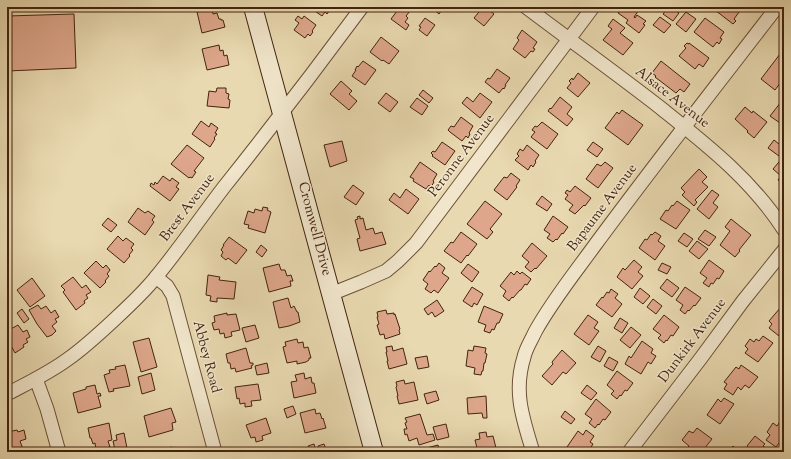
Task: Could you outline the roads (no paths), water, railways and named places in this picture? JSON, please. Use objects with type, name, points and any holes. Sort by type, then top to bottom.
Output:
[{"type":"street","name":"Cromwell Drive","points":[[253,7],[374,452]]},
{"type":"street","name":"Brest Avenue","points":[[7,394],[36,379],[68,359],[94,338],[138,297],[156,277],[362,7]]},
{"type":"street","name":"Alsace Avenue","points":[[526,7],[713,149],[735,170],[761,199],[784,230]]},
{"type":"street","name":"Peronne Avenue","points":[[331,294],[386,271],[416,243],[593,7]]},
{"type":"street","name":"Bapaume Avenue","points":[[533,452],[521,411],[519,392],[520,373],[527,347],[540,322],[624,206],[777,7]]},
{"type":"street","name":"Dunkirk Avenue","points":[[629,452],[743,301],[784,250]]},
{"type":"street","name":"Abbey Road","points":[[156,277],[167,286],[173,296],[215,452]]},
{"type":"street","points":[[36,379],[47,409],[58,452]]}]
